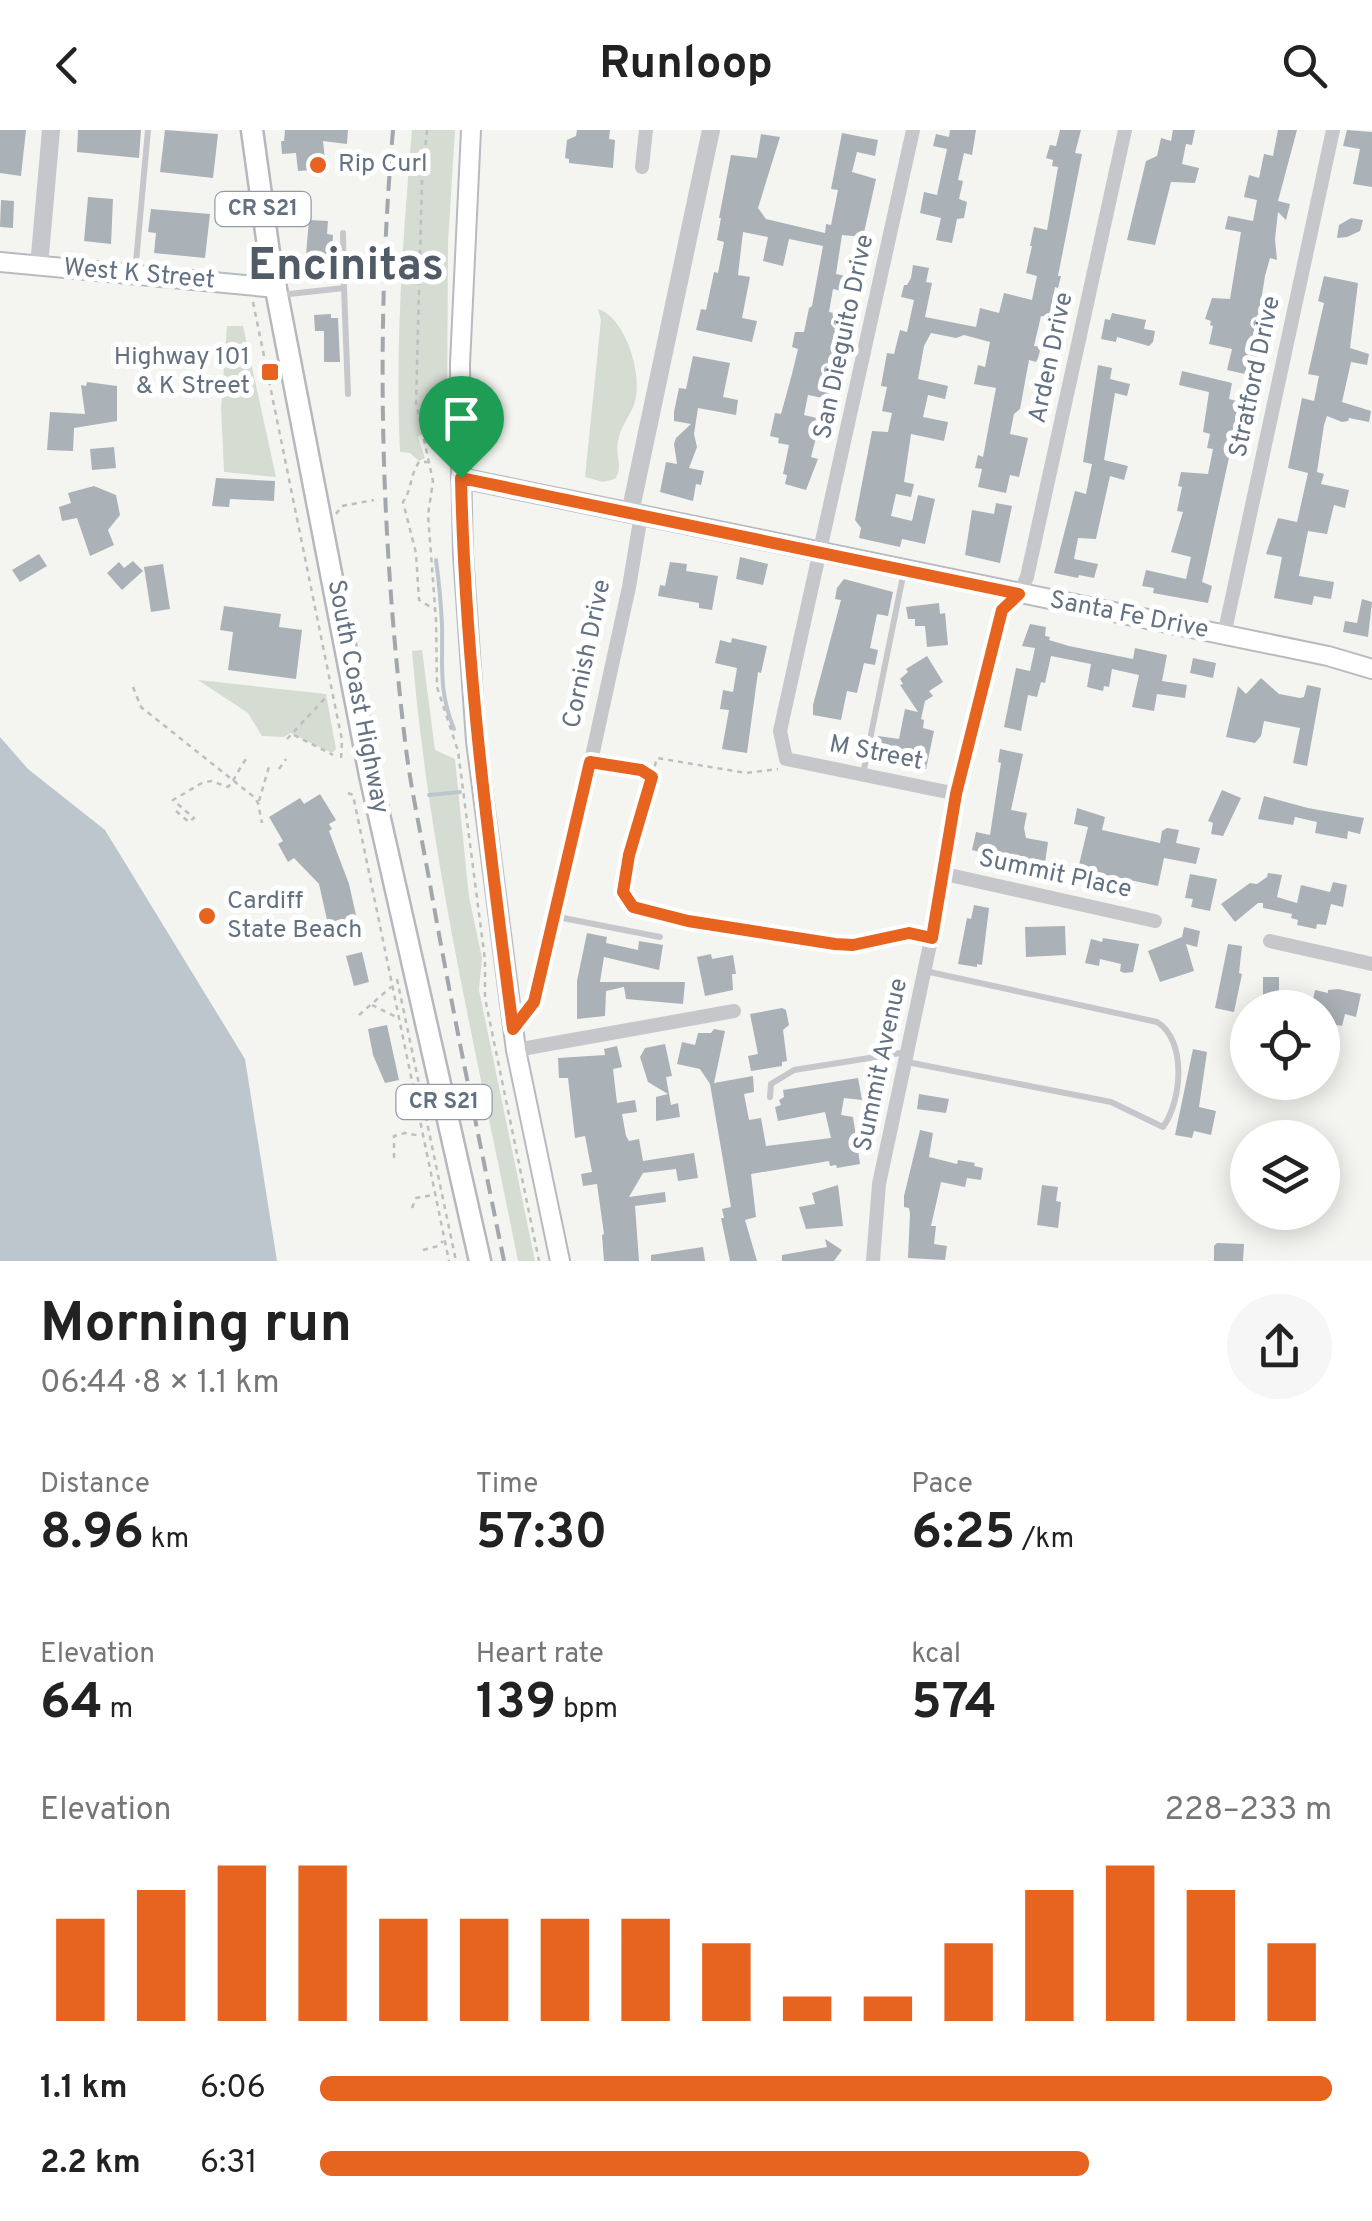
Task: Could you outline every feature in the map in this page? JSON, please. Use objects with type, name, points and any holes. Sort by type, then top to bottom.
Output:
[{"type":"main road","name":"South Coast Highway","points":[[252,130],[268,253],[370,774],[480,1261]]},
{"type":"main road","points":[[472,130],[460,364],[463,554],[476,741],[516,1050],[560,1261]]},
{"type":"main road","name":"West K Street","points":[[0,262],[278,292]]},
{"type":"main road","name":"Santa Fe Drive","points":[[461,478],[1224,634],[1372,669]]},
{"type":"main road","name":"Santa Fe Drive","points":[[1328,656],[1344,653],[1372,659]]},
{"type":"street","points":[[39,266],[51,130]]},
{"type":"street","points":[[642,167],[646,130]]},
{"type":"street","name":"Cornish Drive","points":[[513,1029],[534,1002],[557,916],[711,130]]},
{"type":"street","name":"San Dieguito Drive","points":[[786,759],[780,731],[913,130]]},
{"type":"street","name":"Arden Drive","points":[[1019,594],[1027,577],[1124,130]]},
{"type":"street","name":"Stratford Drive","points":[[1224,634],[1333,130]]},
{"type":"street","name":"Summit Avenue","points":[[873,1261],[879,1184],[912,1060],[956,794],[1004,606],[1019,594]]},
{"type":"street","name":"M Street","points":[[786,759],[956,794]]},
{"type":"street","name":"Summit Place","points":[[945,874],[1155,920]]},
{"type":"street","points":[[1270,941],[1372,964]]},
{"type":"street","points":[[516,1050],[734,1011]]},
{"type":"lane","points":[[134,274],[148,130]]},
{"type":"lane","points":[[343,233],[348,394]]},
{"type":"lane","points":[[278,292],[344,288]]},
{"type":"lane","points":[[862,775],[904,571]]},
{"type":"lane","points":[[557,916],[660,937]]},
{"type":"lane","points":[[770,1098],[771,1084],[794,1070],[912,1060],[1111,1102],[1163,1127],[1175,1097],[1177,1049],[1170,1029],[1157,1022],[925,971]]},
{"type":"path","points":[[427,130],[416,378],[420,432],[433,481],[428,515],[437,687],[458,750],[484,948],[485,998],[539,1261]]},
{"type":"path","points":[[248,298],[253,300],[342,740],[340,759]]},
{"type":"path","points":[[430,462],[419,462],[412,472],[412,489],[403,502],[416,553],[419,600],[435,608]]},
{"type":"path","points":[[338,514],[342,506],[374,500]]},
{"type":"path","points":[[133,687],[140,707],[258,803]]},
{"type":"path","points":[[287,739],[328,695]]},
{"type":"path","points":[[291,734],[333,755]]},
{"type":"path","points":[[176,811],[189,822],[194,818],[173,800],[202,783],[228,788],[247,758]]},
{"type":"path","points":[[278,769],[286,758]]},
{"type":"path","points":[[786,759],[776,771],[746,773],[657,758],[629,855],[623,892],[633,907],[688,921],[835,944],[853,945],[909,933],[932,938]]},
{"type":"path","points":[[590,762],[641,770],[652,777]]},
{"type":"path","points":[[262,823],[258,803],[270,763]]},
{"type":"path","points":[[356,785],[376,874]]},
{"type":"path","points":[[348,793],[352,795],[449,1261]]},
{"type":"path","points":[[390,938],[456,1261]]},
{"type":"path","points":[[359,1015],[392,986]]},
{"type":"path","points":[[371,1004],[398,1018]]},
{"type":"path","points":[[394,1158],[394,1136],[423,1136]]},
{"type":"path","points":[[412,1208],[416,1198],[435,1195]]},
{"type":"path","points":[[423,1250],[444,1240]]},
{"type":"shaded area","points":[[412,130],[455,130],[448,243],[447,427],[446,434],[426,432],[418,437],[425,458],[419,461],[410,453],[400,452],[398,372]]},
{"type":"shaded area","points":[[598,309],[625,336],[637,380],[634,405],[618,441],[618,475],[603,482],[585,477],[601,320]]},
{"type":"shaded area","points":[[227,326],[243,326],[276,477],[224,472],[221,408]]},
{"type":"shaded area","points":[[422,650],[435,750],[455,759],[469,897],[482,958],[479,990],[535,1261],[518,1261],[456,958],[420,728],[412,651]]},
{"type":"shaded area","points":[[198,680],[326,694],[336,749],[332,753],[290,733],[284,737],[262,736],[248,713]]},
{"type":"shaded area","points":[[0,737],[28,769],[105,830],[245,1059],[277,1261],[0,1261]]},
{"type":"building","points":[[0,130],[26,130],[21,176],[0,173]]},
{"type":"building","points":[[78,130],[141,130],[139,158],[77,152]]},
{"type":"building","points":[[165,130],[218,134],[213,178],[160,172]]},
{"type":"building","points":[[285,130],[348,130],[347,144],[323,141],[326,169],[298,171],[296,153],[282,154]]},
{"type":"building","points":[[577,130],[610,130],[609,139],[615,140],[613,168],[569,163],[565,158],[567,140],[576,136]]},
{"type":"building","points":[[950,130],[976,130],[972,155],[964,153],[958,180],[963,181],[959,199],[967,202],[964,218],[957,219],[952,243],[936,240],[941,218],[920,213],[924,192],[937,195],[947,149],[933,146],[936,134],[949,137]]},
{"type":"building","points":[[1060,130],[1081,130],[1075,153],[1082,154],[1058,288],[1055,287],[1049,317],[1041,316],[1034,346],[1041,347],[1036,362],[1029,360],[1020,409],[1014,414],[1010,434],[1028,438],[1019,477],[1010,475],[1006,493],[978,487],[982,469],[975,468],[978,455],[983,457],[996,388],[974,384],[978,365],[985,367],[990,342],[931,333],[924,346],[918,379],[948,386],[945,399],[928,395],[923,417],[948,422],[944,441],[911,434],[904,482],[914,484],[911,497],[896,494],[891,516],[912,521],[918,495],[935,499],[925,544],[902,539],[900,547],[859,538],[861,528],[855,520],[872,431],[888,432],[892,413],[882,411],[887,387],[881,386],[887,353],[894,354],[900,330],[907,332],[914,300],[901,297],[913,265],[929,268],[926,282],[932,283],[925,317],[976,327],[980,308],[999,313],[1004,293],[1032,300],[1037,276],[1026,273],[1030,246],[1034,227],[1047,230],[1058,167],[1046,158],[1050,145],[1056,146]]},
{"type":"building","points":[[1173,130],[1195,130],[1192,145],[1186,144],[1182,164],[1199,168],[1195,183],[1171,182],[1155,245],[1127,240],[1146,161],[1157,156],[1161,138],[1171,141]]},
{"type":"building","points":[[1278,130],[1297,130],[1278,201],[1290,204],[1286,220],[1278,212],[1277,260],[1270,258],[1265,276],[1260,307],[1265,308],[1254,376],[1227,370],[1232,349],[1209,344],[1213,326],[1205,319],[1212,298],[1230,299],[1241,232],[1225,229],[1228,216],[1253,221],[1257,200],[1244,197],[1249,175],[1259,178],[1264,154],[1273,156]]},
{"type":"building","points":[[1347,130],[1372,132],[1372,187],[1353,184],[1360,149],[1343,146]]},
{"type":"building","points":[[842,133],[878,140],[875,156],[857,152],[852,172],[876,179],[863,237],[842,235],[836,274],[850,277],[846,292],[833,289],[829,312],[839,314],[828,399],[808,395],[804,415],[821,419],[811,457],[818,459],[806,490],[785,484],[787,475],[783,474],[789,445],[770,436],[775,413],[781,414],[792,374],[798,349],[792,347],[795,332],[804,332],[812,306],[823,246],[789,239],[783,266],[763,261],[768,237],[743,232],[738,275],[750,277],[742,318],[757,321],[752,342],[696,330],[701,309],[706,310],[714,272],[718,273],[724,242],[717,240],[719,218],[731,155],[757,158],[761,134],[780,137],[758,208],[766,219],[825,233],[826,224],[831,225],[838,190],[831,189]]},
{"type":"building","points":[[88,197],[113,199],[111,244],[84,241]]},
{"type":"building","points":[[1,200],[14,201],[13,228],[0,227]]},
{"type":"building","points":[[151,209],[210,214],[205,258],[154,253],[156,233],[148,232]]},
{"type":"building","points":[[1351,218],[1363,220],[1360,231],[1337,238],[1339,225]]},
{"type":"building","points":[[309,220],[328,221],[327,234],[333,235],[331,267],[305,266]]},
{"type":"building","points":[[1324,276],[1358,283],[1350,348],[1369,354],[1367,365],[1351,362],[1342,402],[1371,411],[1369,422],[1349,418],[1342,422],[1327,416],[1324,425],[1317,472],[1324,474],[1321,484],[1349,490],[1345,508],[1334,505],[1327,534],[1308,531],[1299,576],[1334,582],[1331,599],[1314,596],[1312,605],[1274,598],[1282,557],[1266,554],[1278,518],[1297,522],[1308,473],[1288,468],[1302,398],[1314,401],[1319,376],[1308,374],[1324,303],[1318,301]]},
{"type":"building","points":[[1112,313],[1146,320],[1144,329],[1155,331],[1153,342],[1149,346],[1117,337],[1116,342],[1101,339],[1105,319],[1110,320]]},
{"type":"building","points":[[331,314],[331,318],[338,318],[340,362],[324,362],[324,331],[315,331],[314,315]]},
{"type":"building","points":[[693,356],[730,363],[723,397],[738,400],[736,415],[698,408],[694,434],[697,447],[689,468],[704,471],[701,485],[696,484],[693,501],[660,492],[666,462],[677,464],[676,438],[691,424],[674,421],[674,412],[679,388],[686,389]]},
{"type":"building","points":[[1098,365],[1112,368],[1110,379],[1130,384],[1127,396],[1115,393],[1104,460],[1128,466],[1124,480],[1110,476],[1096,539],[1078,538],[1074,559],[1098,564],[1094,578],[1078,578],[1054,573],[1075,491],[1086,494],[1092,464],[1083,462]]},
{"type":"building","points":[[1182,371],[1232,383],[1229,399],[1241,402],[1202,582],[1212,586],[1208,603],[1153,593],[1154,588],[1142,586],[1146,570],[1186,579],[1191,557],[1171,552],[1183,512],[1177,511],[1182,487],[1178,486],[1181,472],[1208,474],[1213,449],[1207,448],[1210,434],[1203,432],[1209,392],[1179,385]]},
{"type":"building","points":[[87,382],[117,386],[117,421],[74,428],[73,451],[47,450],[50,412],[85,414],[81,385],[86,386]]},
{"type":"building","points":[[114,447],[116,468],[92,470],[90,449]]},
{"type":"building","points":[[216,478],[275,481],[274,501],[230,499],[229,507],[212,506]]},
{"type":"building","points":[[94,486],[116,495],[120,515],[108,530],[114,545],[90,556],[77,518],[62,521],[59,507],[71,503],[68,493]]},
{"type":"building","points":[[996,503],[1012,506],[1000,563],[965,555],[972,510],[994,514]]},
{"type":"building","points":[[39,554],[47,566],[20,582],[12,570]]},
{"type":"building","points":[[740,557],[768,564],[763,585],[736,579]]},
{"type":"building","points":[[133,561],[143,571],[122,590],[107,573],[119,562],[124,568]]},
{"type":"building","points":[[670,562],[687,564],[686,571],[718,576],[712,610],[699,608],[699,603],[658,596],[660,585],[665,586]]},
{"type":"building","points":[[163,564],[170,609],[151,612],[144,567]]},
{"type":"building","points":[[844,579],[893,592],[888,616],[877,614],[870,648],[878,650],[875,665],[864,663],[857,693],[847,691],[841,720],[813,715],[813,705],[841,600],[835,599],[837,588]]},
{"type":"building","points":[[1362,599],[1372,602],[1368,637],[1343,632],[1345,621],[1357,623]]},
{"type":"building","points":[[939,603],[940,614],[945,613],[948,645],[927,647],[925,626],[915,626],[915,619],[908,619],[906,607]]},
{"type":"building","points":[[224,606],[281,614],[279,627],[302,630],[296,679],[228,670],[233,632],[220,630]]},
{"type":"building","points":[[1030,624],[1046,627],[1049,640],[1069,646],[1133,659],[1135,648],[1167,655],[1162,681],[1187,685],[1185,698],[1157,694],[1154,711],[1132,707],[1139,675],[1112,669],[1109,687],[1104,686],[1103,691],[1087,687],[1091,664],[1051,656],[1045,683],[1041,682],[1037,697],[1028,695],[1021,731],[1004,727],[1016,668],[1030,671],[1035,648],[1022,646]]},
{"type":"building","points":[[732,638],[767,646],[761,673],[758,672],[747,753],[722,749],[729,710],[720,709],[723,690],[733,692],[737,668],[715,663],[720,640],[731,643]]},
{"type":"building","points":[[927,656],[943,682],[929,691],[933,696],[925,701],[921,719],[923,728],[934,731],[926,769],[891,765],[894,754],[875,750],[878,736],[899,739],[905,709],[918,712],[900,679],[908,672],[906,669]]},
{"type":"building","points":[[1193,658],[1216,663],[1213,678],[1190,673]]},
{"type":"building","points":[[1261,678],[1279,694],[1300,698],[1304,697],[1307,685],[1321,688],[1307,766],[1293,763],[1300,728],[1264,721],[1255,743],[1226,737],[1238,686],[1246,694]]},
{"type":"building","points":[[1000,749],[1023,754],[1011,810],[1027,813],[1026,838],[1048,842],[1044,870],[972,850],[976,832],[990,835]]},
{"type":"building","points":[[1222,790],[1241,798],[1223,836],[1211,834],[1213,823],[1208,821]]},
{"type":"building","points":[[320,794],[336,820],[329,824],[329,831],[349,884],[360,933],[336,938],[332,922],[328,924],[319,884],[294,858],[288,862],[278,844],[283,841],[269,817],[300,798],[304,804]]},
{"type":"building","points":[[1264,796],[1364,818],[1360,834],[1348,831],[1347,839],[1315,833],[1317,822],[1295,817],[1293,825],[1258,819]]},
{"type":"building","points":[[1077,808],[1105,817],[1102,830],[1160,843],[1162,831],[1179,830],[1176,843],[1200,848],[1196,864],[1164,858],[1158,886],[1078,869],[1088,827],[1074,824]]},
{"type":"building","points":[[1268,873],[1282,875],[1277,897],[1297,903],[1301,885],[1330,892],[1333,882],[1347,885],[1343,907],[1331,904],[1326,925],[1317,924],[1316,929],[1297,925],[1292,914],[1263,908],[1263,903],[1235,922],[1221,904],[1250,883],[1257,884]]},
{"type":"building","points":[[1190,874],[1217,879],[1210,911],[1191,907],[1193,899],[1185,898]]},
{"type":"building","points":[[974,905],[989,908],[982,965],[977,967],[958,964],[967,918],[971,919]]},
{"type":"building","points":[[1065,926],[1066,955],[1026,957],[1025,927]]},
{"type":"building","points":[[1184,927],[1200,931],[1197,947],[1186,944],[1194,971],[1160,982],[1148,951],[1182,937]]},
{"type":"building","points":[[587,933],[607,937],[606,943],[638,950],[639,941],[663,945],[659,970],[604,957],[600,982],[685,982],[683,1004],[626,999],[624,987],[606,991],[605,1016],[577,1019],[577,981]]},
{"type":"building","points":[[1103,938],[1139,944],[1133,972],[1124,973],[1120,971],[1121,964],[1100,959],[1099,966],[1085,963],[1091,939],[1102,942]]},
{"type":"building","points":[[1228,944],[1242,946],[1242,974],[1239,990],[1230,990],[1230,1011],[1215,1008]]},
{"type":"building","points":[[362,952],[369,982],[354,986],[346,956]]},
{"type":"building","points":[[711,954],[712,959],[733,955],[736,974],[732,974],[733,990],[705,996],[697,957]]},
{"type":"building","points":[[1263,977],[1279,977],[1279,990],[1263,990]]},
{"type":"building","points":[[1338,989],[1361,994],[1356,1017],[1345,1014],[1340,1026],[1340,990],[1328,990]]},
{"type":"building","points":[[782,1008],[789,1025],[783,1030],[787,1061],[782,1066],[751,1071],[748,1056],[758,1054],[750,1014]]},
{"type":"building","points":[[387,1025],[399,1080],[385,1083],[373,1055],[368,1029]]},
{"type":"building","points":[[714,1029],[725,1031],[714,1083],[753,1076],[754,1092],[744,1094],[749,1120],[761,1118],[766,1146],[831,1138],[825,1112],[778,1121],[775,1107],[781,1105],[783,1090],[858,1078],[862,1100],[844,1098],[841,1115],[853,1117],[860,1164],[837,1168],[830,1166],[829,1161],[751,1174],[756,1217],[745,1220],[757,1261],[730,1261],[721,1218],[722,1209],[731,1207],[710,1084],[700,1069],[677,1064],[682,1042],[695,1045],[698,1033],[711,1033]]},
{"type":"building","points":[[665,1044],[672,1076],[666,1077],[671,1105],[678,1103],[680,1117],[656,1121],[656,1097],[668,1094],[648,1082],[640,1057],[645,1048]]},
{"type":"building","points":[[617,1046],[622,1067],[613,1069],[617,1103],[635,1100],[637,1112],[622,1114],[629,1141],[639,1139],[643,1161],[694,1153],[698,1178],[678,1181],[676,1169],[643,1173],[629,1197],[665,1192],[666,1202],[635,1206],[639,1261],[604,1261],[597,1184],[583,1186],[581,1174],[592,1172],[585,1136],[575,1138],[568,1078],[559,1078],[558,1058],[605,1055],[604,1049]]},
{"type":"building","points":[[1193,1049],[1207,1052],[1199,1107],[1216,1111],[1211,1135],[1194,1131],[1192,1138],[1175,1135]]},
{"type":"building","points":[[919,1094],[949,1099],[946,1113],[917,1109]]},
{"type":"building","points":[[920,1130],[933,1133],[929,1157],[957,1164],[958,1160],[975,1163],[974,1166],[983,1168],[981,1180],[967,1178],[965,1187],[941,1182],[931,1226],[936,1226],[934,1244],[947,1246],[945,1260],[908,1258],[910,1214],[909,1208],[904,1207],[904,1196]]},
{"type":"building","points":[[838,1185],[843,1226],[806,1229],[799,1207],[815,1204],[812,1193]]},
{"type":"building","points":[[1042,1185],[1058,1187],[1058,1228],[1037,1225]]},
{"type":"building","points":[[825,1239],[842,1250],[834,1261],[782,1261],[782,1255],[827,1247]]},
{"type":"building","points":[[1217,1243],[1244,1244],[1243,1261],[1214,1261]]},
{"type":"building","points":[[703,1247],[705,1261],[651,1261],[651,1255]]},
{"type":"waterway","points":[[436,560],[443,689],[454,729]]},
{"type":"waterway","points":[[429,795],[460,792]]},
{"type":"railway","points":[[393,130],[384,285],[383,440],[398,672],[414,802],[504,1261]]},
{"type":"place","name":"Rip Curl","points":[[318,165]]},
{"type":"place","name":"Highway 101 & K Street","points":[[270,372]]},
{"type":"place","name":"Cardiff State Beach","points":[[207,916]]},
{"type":"district","name":"Encinitas","points":[[346,267]]},
{"type":"route","points":[[461,478],[1019,594],[1002,610],[956,794],[932,938],[909,933],[853,945],[835,944],[688,921],[633,907],[623,892],[629,855],[652,777],[641,770],[590,762],[534,1002],[513,1029],[476,741],[461,478]]}]
